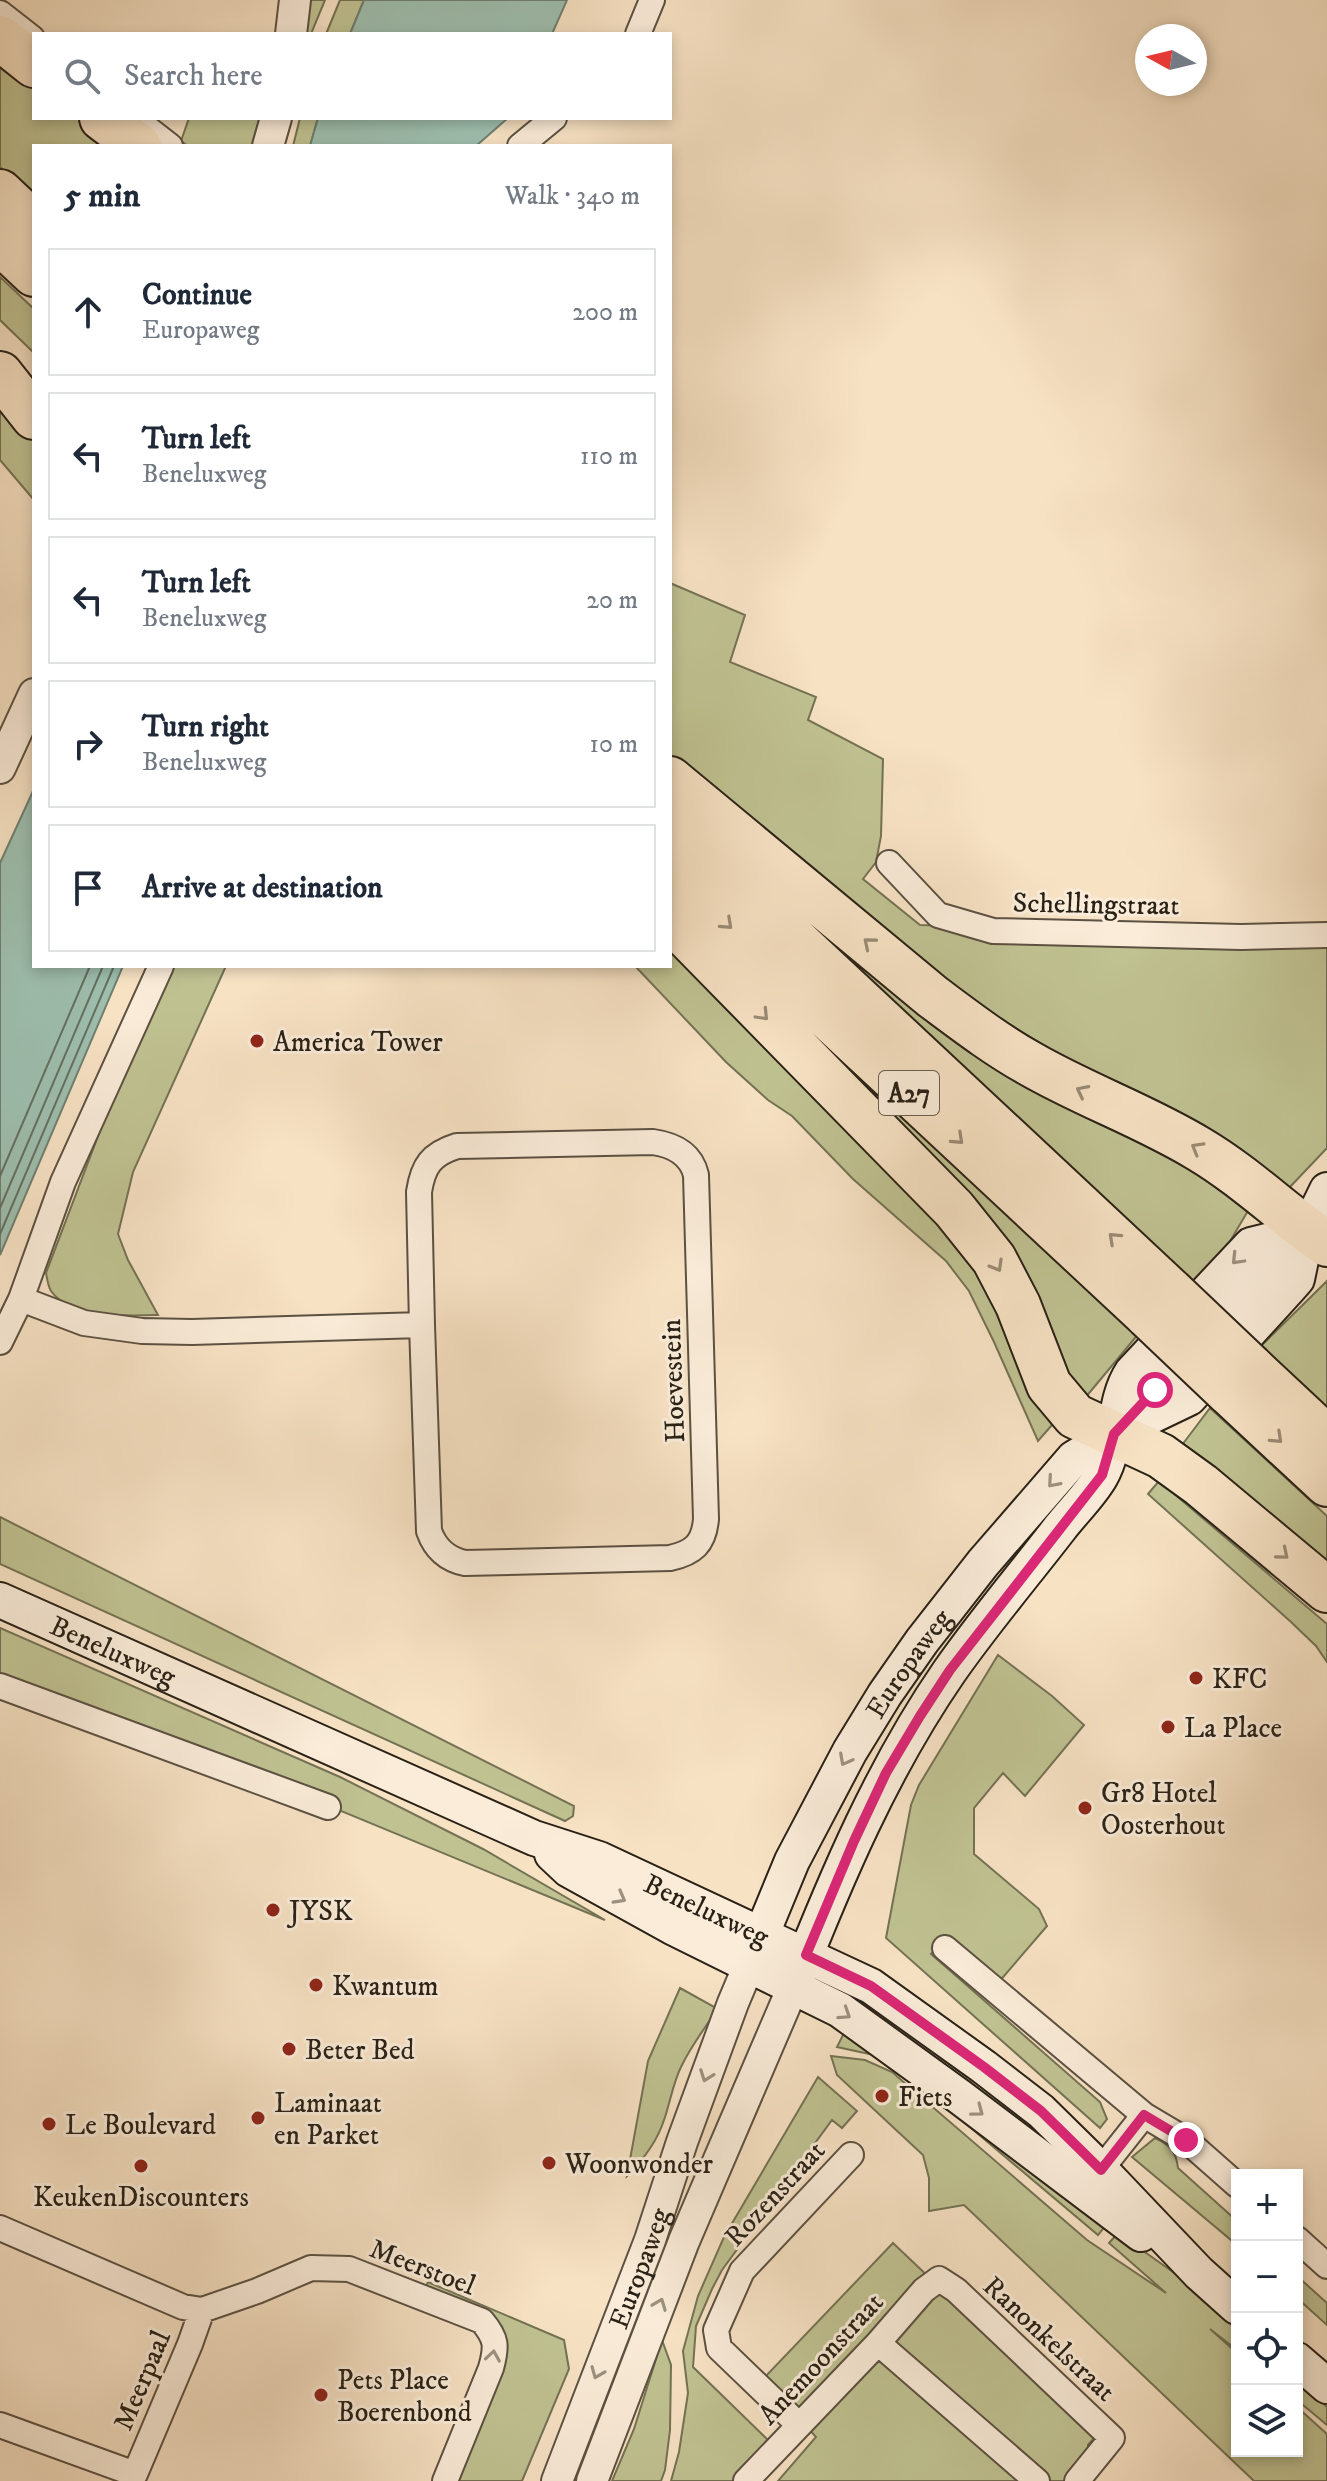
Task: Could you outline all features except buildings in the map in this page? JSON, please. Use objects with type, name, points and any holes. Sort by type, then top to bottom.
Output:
[{"type":"highway","points":[[0,38],[32,63]]},
{"type":"highway","points":[[105,120],[136,144]]},
{"type":"highway","points":[[0,192],[32,222]]},
{"type":"highway","points":[[0,242],[32,272]]},
{"type":"highway","points":[[0,374],[32,414]]},
{"type":"highway","points":[[672,781],[972,1026],[1029,1063],[1199,1148],[1320,1231]]},
{"type":"highway","name":"A27","points":[[672,825],[1240,1379],[1327,1484]]},
{"type":"highway","name":"A27","points":[[672,872],[1160,1304]]},
{"type":"highway","name":"A27","points":[[672,921],[954,1209],[994,1259],[1018,1305],[1049,1385],[1075,1416],[1161,1456],[1327,1590]]},
{"type":"highway","name":"A27","points":[[1240,1379],[1327,1438]]},
{"type":"main road","points":[[1320,1231],[1327,1190]]},
{"type":"main road","name":"Europaweg","points":[[793,1987],[854,1841],[886,1773],[920,1716],[950,1670],[1102,1475],[1124,1383],[1251,1245],[1320,1231]]},
{"type":"main road","name":"Europaweg","points":[[755,1950],[792,1861],[850,1751],[900,1673],[983,1563],[1074,1458],[1114,1434],[1189,1398],[1297,1279],[1320,1231]]},
{"type":"main road","name":"Beneluxweg","points":[[0,1600],[534,1838],[569,1870],[672,1927],[755,1950],[806,1955],[871,1986],[1041,2111],[1120,2220],[1199,2273],[1231,2302]]},
{"type":"main road","name":"Beneluxweg","points":[[755,1950],[793,1987],[851,2018],[960,2097],[1092,2180]]},
{"type":"main road","points":[[1303,2365],[1327,2386]]},
{"type":"street","points":[[291,32],[295,0]]},
{"type":"street","points":[[639,32],[652,0]]},
{"type":"street","points":[[0,13],[32,37]]},
{"type":"street","points":[[137,120],[167,144]]},
{"type":"street","points":[[269,144],[275,120]]},
{"type":"street","points":[[522,144],[552,120]]},
{"type":"street","points":[[0,768],[32,698]]},
{"type":"street","name":"Schellingstraat","points":[[889,863],[938,915],[993,931],[1241,937],[1327,935]]},
{"type":"street","points":[[0,1342],[21,1299],[63,1182],[160,968]]},
{"type":"street","name":"Hoevestein","points":[[653,1142],[677,1148],[694,1164],[696,1175],[706,1519],[705,1532],[693,1549],[685,1555],[670,1558],[465,1563],[441,1552],[429,1531],[422,1325],[419,1190],[429,1163],[442,1151],[457,1146],[653,1142]]},
{"type":"street","points":[[21,1299],[84,1323],[142,1331],[422,1325]]},
{"type":"street","points":[[0,1686],[328,1807]]},
{"type":"street","points":[[945,1948],[1144,2115],[1186,2140],[1231,2180]]},
{"type":"street","name":"Europaweg","points":[[557,2481],[650,2240],[682,2142],[755,1950]]},
{"type":"street","name":"Europaweg","points":[[592,2481],[684,2241],[793,1987]]},
{"type":"street","points":[[1092,2180],[1144,2115]]},
{"type":"street","name":"Rozenstraat","points":[[799,2425],[719,2348],[716,2330],[742,2271],[851,2155]]},
{"type":"street","points":[[0,2228],[183,2307],[202,2310]]},
{"type":"street","points":[[1299,2241],[1327,2266]]},
{"type":"street","name":"Meerstoel","points":[[202,2310],[311,2268],[349,2269],[482,2321],[493,2334],[496,2349],[445,2481]]},
{"type":"street","name":"Anemoonstraat","points":[[746,2481],[878,2343],[924,2290],[939,2279]]},
{"type":"street","name":"Ranonkelstraat","points":[[939,2279],[956,2290],[1112,2438],[1077,2481]]},
{"type":"street","name":"Meerpaal","points":[[2,2431],[146,2477],[202,2310]]},
{"type":"street","points":[[878,2343],[1037,2481]]},
{"type":"green space","points":[[306,0],[325,0],[312,32],[301,32]]},
{"type":"green space","points":[[340,0],[364,0],[351,32],[327,32]]},
{"type":"green space","points":[[0,57],[32,81],[32,120],[83,120],[114,144],[32,144],[32,196],[0,167]]},
{"type":"green space","points":[[188,120],[260,120],[254,144],[185,144],[181,141]]},
{"type":"green space","points":[[300,120],[317,120],[311,144],[294,144]]},
{"type":"green space","points":[[0,277],[32,307],[32,351],[0,320]]},
{"type":"green space","points":[[0,388],[32,427],[32,498],[0,460]]},
{"type":"green space","points":[[672,584],[745,615],[730,662],[816,697],[808,720],[883,759],[881,836],[876,862],[863,879],[920,925],[1327,938],[1327,1148],[1289,1188],[1054,1068],[672,770]]},
{"type":"green space","points":[[719,834],[1255,1199],[1229,1243],[1191,1283],[864,980]]},
{"type":"green space","points":[[699,918],[1140,1332],[1080,1404],[1054,1366]]},
{"type":"green space","points":[[672,940],[976,1262],[1052,1425],[1038,1441],[969,1291],[946,1261],[853,1179],[792,1116],[768,1100],[726,1062],[637,968],[672,968]]},
{"type":"green space","points":[[173,968],[225,968],[133,1172],[118,1234],[128,1260],[158,1315],[101,1314],[72,1307],[50,1289],[46,1273],[111,1102]]},
{"type":"green space","points":[[1327,1281],[1327,1411],[1259,1348]]},
{"type":"green space","points":[[1210,1408],[1327,1516],[1327,1577],[1179,1449]]},
{"type":"green space","points":[[1159,1481],[1327,1624],[1327,1662],[1316,1646],[1291,1622],[1148,1494]]},
{"type":"green space","points":[[0,1517],[574,1806],[573,1816],[565,1821],[0,1564]]},
{"type":"green space","points":[[0,1628],[340,1777],[483,1849],[605,1920],[179,1744],[0,1678]]},
{"type":"green space","points":[[998,1655],[1084,1725],[1025,1796],[1003,1773],[974,1808],[974,1854],[1039,1909],[1047,1926],[998,1983],[948,1937],[931,1954],[1100,2102],[1107,2119],[1100,2128],[886,1938],[911,1805],[919,1785]]},
{"type":"green space","points":[[680,1988],[718,2009],[681,2067],[658,2136],[627,2176],[648,2061]]},
{"type":"green space","points":[[846,2029],[860,2035],[901,2065],[1106,2225],[1098,2235],[883,2057],[837,2047]]},
{"type":"green space","points":[[831,2056],[865,2060],[892,2072],[1087,2240],[1166,2293],[1109,2243],[1118,2233],[1180,2277],[1231,2322],[1231,2345],[1210,2329],[1231,2348],[1231,2457],[1303,2457],[1303,2412],[1327,2434],[1327,2481],[1254,2481],[964,2205],[929,2211],[929,2178],[923,2155],[837,2075]]},
{"type":"green space","points":[[818,2077],[857,2111],[842,2128],[832,2120],[722,2270],[696,2326],[693,2367],[770,2442],[737,2481],[671,2481],[688,2393],[683,2351],[698,2296],[724,2237]]},
{"type":"green space","points":[[1155,2138],[1165,2143],[1176,2157],[1178,2168],[1231,2216],[1231,2240],[1132,2157]]},
{"type":"green space","points":[[893,2243],[1096,2436],[1088,2445],[1088,2460],[1070,2481],[778,2481],[816,2437],[764,2378]]},
{"type":"green space","points":[[1303,2281],[1327,2303],[1327,2325],[1303,2303]]},
{"type":"green space","points":[[428,2282],[564,2340],[569,2369],[522,2481],[453,2481],[505,2354],[425,2288]]},
{"type":"green space","points":[[662,2340],[671,2365],[670,2430],[665,2470],[661,2481],[612,2481],[634,2429]]},
{"type":"green space","points":[[1303,2385],[1327,2407],[1327,2425],[1303,2405]]},
{"type":"water","points":[[364,0],[567,0],[553,32],[351,32]]},
{"type":"water","points":[[317,120],[506,120],[478,144],[311,144]]},
{"type":"water","points":[[32,793],[32,968],[122,968],[0,1255],[0,863]]},
{"type":"place","name":"America Tower","points":[[257,1041]]},
{"type":"place","name":"KFC","points":[[1196,1678]]},
{"type":"place","name":"La Place","points":[[1168,1727]]},
{"type":"place","name":"Gr8 Hotel Oosterhout","points":[[1085,1808]]},
{"type":"place","name":"JYSK","points":[[273,1910]]},
{"type":"place","name":"Kwantum","points":[[316,1985]]},
{"type":"place","name":"Beter Bed","points":[[289,2049]]},
{"type":"place","name":"Fiets","points":[[882,2096]]},
{"type":"place","name":"Laminaat en Parket","points":[[258,2118]]},
{"type":"place","name":"Le Boulevard","points":[[49,2124]]},
{"type":"place","name":"Woonwonder","points":[[549,2163]]},
{"type":"place","name":"KeukenDiscounters","points":[[141,2166]]},
{"type":"place","name":"Pets Place Boerenbond","points":[[321,2395]]},
{"type":"route","points":[[1155,1390],[1114,1434],[1102,1475],[950,1670],[920,1716],[886,1773],[806,1955],[871,1986],[984,2067],[1041,2111],[1101,2170],[1144,2115],[1186,2140]]}]
